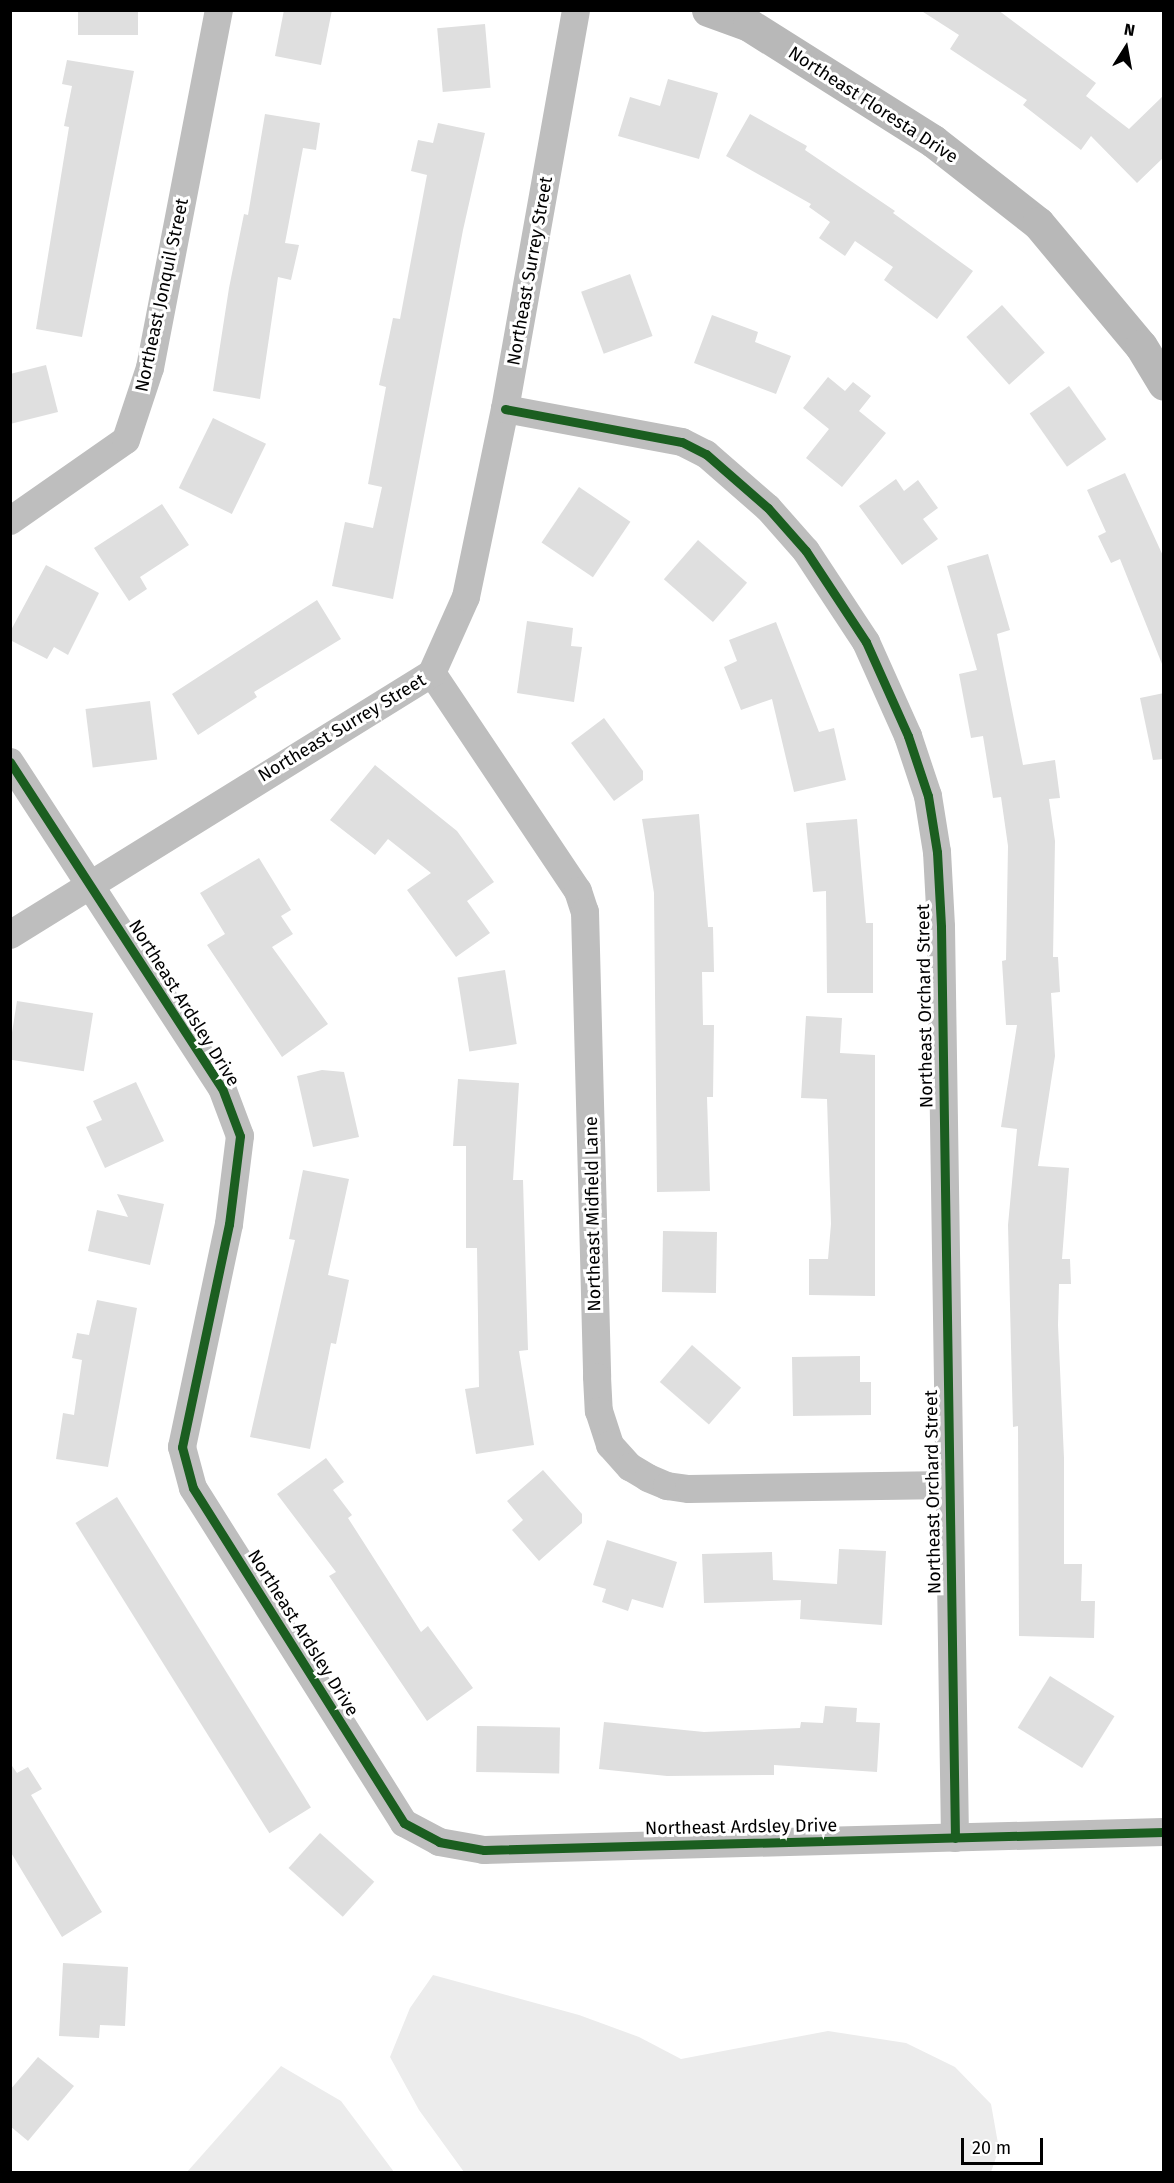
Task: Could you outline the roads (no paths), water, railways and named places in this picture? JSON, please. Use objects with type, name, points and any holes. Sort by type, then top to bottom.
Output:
[{"type":"street","name":"Northeast Jonquil Street","points":[[10,521],[126,440],[150,368],[219,10]]},
{"type":"street","name":"Northeast Surrey Street","points":[[10,935],[88,884],[432,673],[466,597],[505,409],[576,10]]},
{"type":"street","name":"Northeast Floresta Drive","points":[[708,10],[749,25],[933,141],[1038,223],[1141,346],[1164,384]]},
{"type":"street","name":"Northeast Orchard Street","points":[[505,409],[682,442],[706,454],[768,508],[836,592],[866,642],[908,736],[928,796],[937,852],[941,927],[955,1838]]},
{"type":"street","name":"Northeast Midfield Lane","points":[[432,673],[578,891],[585,912],[597,1377],[599,1411],[610,1445],[630,1467],[648,1478],[689,1489],[949,1485]]},
{"type":"street","name":"Northeast Ardsley Drive","points":[[10,762],[222,1088],[240,1136],[229,1224],[182,1447],[193,1488],[404,1823],[438,1842],[484,1850],[1164,1832]]}]
